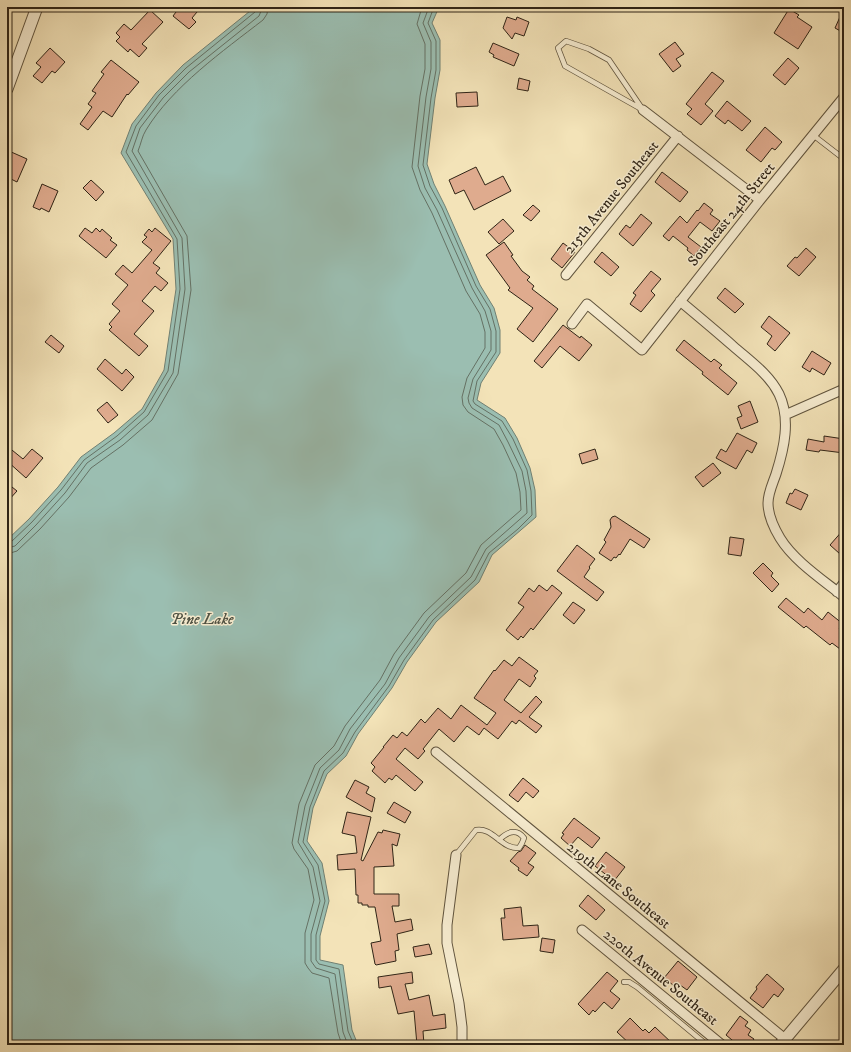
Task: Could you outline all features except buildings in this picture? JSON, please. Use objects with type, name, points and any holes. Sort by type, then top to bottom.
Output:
[{"type":"street","points":[[7,89],[37,7]]},
{"type":"street","name":"Southeast 24th Street","points":[[572,324],[587,304],[642,350],[760,200],[844,97]]},
{"type":"street","name":"215th Avenue Southeast","points":[[643,110],[760,200]]},
{"type":"street","name":"215th Avenue Southeast","points":[[566,274],[678,136]]},
{"type":"street","points":[[680,301],[764,372],[779,394],[785,415],[785,432],[782,452],[768,502],[769,513],[779,537],[797,558],[841,594],[844,583]]},
{"type":"street","points":[[785,415],[844,389]]},
{"type":"street","name":"219th Lane Southeast","points":[[436,752],[782,1042]]},
{"type":"street","points":[[456,855],[447,925],[447,943],[459,1003],[462,1027],[462,1045]]},
{"type":"street","name":"220th Avenue Southeast","points":[[582,930],[722,1045]]},
{"type":"street","points":[[782,1042],[844,969]]},
{"type":"lane","points":[[566,41],[589,49],[609,60],[643,110],[565,66],[558,48],[566,41]]},
{"type":"lane","points":[[813,135],[844,159]]},
{"type":"lane","points":[[456,855],[476,830],[481,829],[488,831],[499,840],[512,848],[519,848],[524,838],[521,834],[514,832],[506,833],[499,840]]},
{"type":"lane","points":[[624,982],[629,982],[637,987],[707,1045]]},
{"type":"water","name":"Pine Lake","points":[[255,7],[439,7],[432,23],[440,40],[440,70],[427,164],[434,184],[480,285],[494,308],[500,330],[500,353],[481,383],[477,400],[505,418],[517,438],[530,468],[535,490],[536,517],[492,555],[479,582],[436,622],[407,662],[392,688],[358,734],[346,756],[327,774],[313,808],[307,841],[322,863],[329,901],[320,936],[320,960],[343,965],[352,1030],[358,1045],[7,1045],[7,540],[29,519],[58,487],[81,457],[114,433],[142,409],[164,370],[176,289],[173,239],[121,153],[132,124],[156,93],[183,65]]}]
